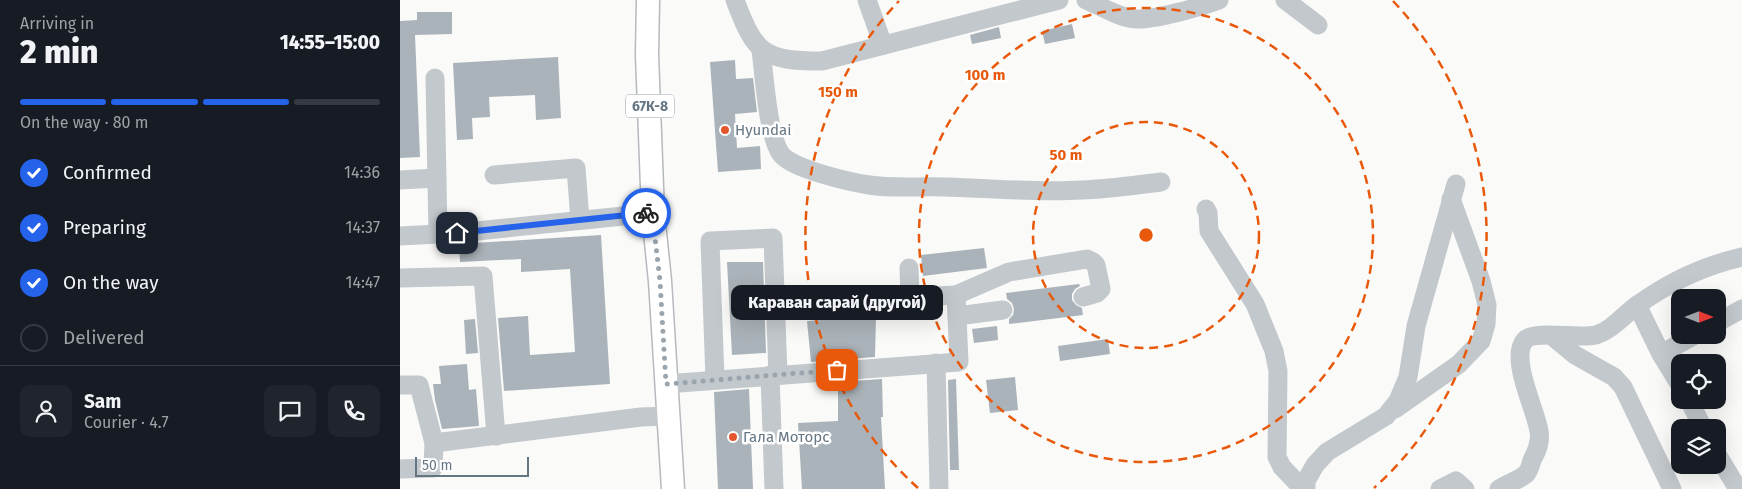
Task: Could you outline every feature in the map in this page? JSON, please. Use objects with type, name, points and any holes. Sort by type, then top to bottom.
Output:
[{"type":"main road","name":"67К-8","points":[[648,0],[647,55],[652,212],[660,281],[673,489]]},
{"type":"lane","points":[[735,0],[748,33],[761,50],[780,59],[798,61],[822,61],[1060,0]]},
{"type":"lane","points":[[867,0],[883,45]]},
{"type":"lane","points":[[1090,1],[1136,19],[1146,19],[1219,0]]},
{"type":"lane","points":[[1285,0],[1318,25]]},
{"type":"lane","points":[[761,50],[764,100],[776,144],[780,153],[787,160],[798,166],[869,185],[1081,190],[1161,182]]},
{"type":"lane","points":[[435,78],[438,234]]},
{"type":"lane","points":[[494,175],[576,168],[580,220]]},
{"type":"lane","points":[[400,180],[437,178]]},
{"type":"lane","points":[[1206,208],[1209,230],[1255,304],[1274,351],[1278,371],[1277,457],[1282,467],[1304,489],[1315,465],[1327,452],[1386,416],[1459,364],[1481,341],[1486,324],[1487,305],[1453,191],[1416,326],[1408,377],[1398,401],[1386,416]]},
{"type":"lane","points":[[400,236],[438,234],[652,212]]},
{"type":"lane","points":[[715,379],[710,241],[773,238],[774,489]]},
{"type":"lane","points":[[1499,489],[1527,473],[1539,446],[1540,432],[1523,379],[1520,351],[1526,339],[1537,334],[1552,336],[1593,335],[1605,332],[1637,305],[1666,286],[1699,270],[1742,257]]},
{"type":"lane","points":[[862,300],[956,295],[1009,272],[1087,259],[1096,266],[1101,288],[1097,293],[1083,297]]},
{"type":"lane","points":[[909,268],[910,298]]},
{"type":"lane","points":[[400,278],[483,276],[496,436]]},
{"type":"lane","points":[[666,384],[959,362],[956,295]]},
{"type":"lane","points":[[1637,305],[1671,370]]},
{"type":"lane","points":[[1726,318],[1742,309]]},
{"type":"lane","points":[[957,316],[1003,310]]},
{"type":"lane","points":[[1552,336],[1575,355],[1614,377],[1623,387],[1672,489]]},
{"type":"lane","points":[[1661,354],[1679,344]]},
{"type":"lane","points":[[936,363],[939,489]]},
{"type":"lane","points":[[400,385],[419,385],[434,443],[433,468],[400,469]]},
{"type":"lane","points":[[434,443],[641,417],[668,416]]},
{"type":"lane","points":[[1726,469],[1738,489]]},
{"type":"lane","points":[[1440,489],[1456,481],[1465,489]]},
{"type":"building","points":[[417,12],[452,12],[452,34],[415,35],[420,157],[400,158],[400,21],[417,20]]},
{"type":"building","points":[[1072,24],[1075,38],[1045,44],[1042,31]]},
{"type":"building","points":[[999,27],[1001,38],[972,44],[970,35]]},
{"type":"building","points":[[558,57],[561,118],[536,120],[535,95],[489,97],[490,117],[472,118],[473,139],[457,140],[453,63]]},
{"type":"building","name":"Hyundai","points":[[735,60],[736,79],[753,78],[757,112],[735,114],[737,148],[760,146],[761,169],[718,172],[710,62]]},
{"type":"building","points":[[601,235],[610,384],[504,391],[498,318],[528,316],[530,355],[575,352],[570,269],[521,272],[521,259],[460,262],[459,244]]},
{"type":"building","points":[[984,248],[987,268],[923,276],[921,255]]},
{"type":"building","points":[[727,262],[763,262],[766,353],[732,355]]},
{"type":"building","points":[[1079,284],[1080,286],[1072,294],[1072,300],[1082,308],[1083,315],[1009,324],[1009,319],[1013,315],[1014,309],[1012,303],[1007,299],[1006,293]]},
{"type":"building","points":[[876,316],[875,357],[811,362],[807,321]]},
{"type":"building","points":[[475,319],[478,353],[466,354],[464,320]]},
{"type":"building","points":[[997,326],[998,340],[974,343],[972,329]]},
{"type":"building","points":[[1108,339],[1110,354],[1060,361],[1058,346]]},
{"type":"building","points":[[467,364],[469,390],[476,389],[479,426],[442,429],[433,384],[441,384],[439,366]]},
{"type":"building","points":[[1015,377],[1018,410],[990,413],[986,380]]},
{"type":"building","points":[[882,379],[883,417],[881,417],[885,489],[802,489],[798,423],[838,421],[838,382]]},
{"type":"building","points":[[956,379],[959,470],[950,470],[948,380]]},
{"type":"building","name":"Гала Моторс","points":[[749,389],[753,489],[718,489],[714,392]]},
{"type":"way so far","points":[[646,213],[652,212],[660,281],[666,384],[837,370]]},
{"type":"place","name":"Hyundai","points":[[725,130]]},
{"type":"place","name":"Караван сарай (другой)","points":[[837,370]]},
{"type":"place","name":"Гала Моторс","points":[[733,437]]},
{"type":"route","points":[[457,233],[646,213]]}]
